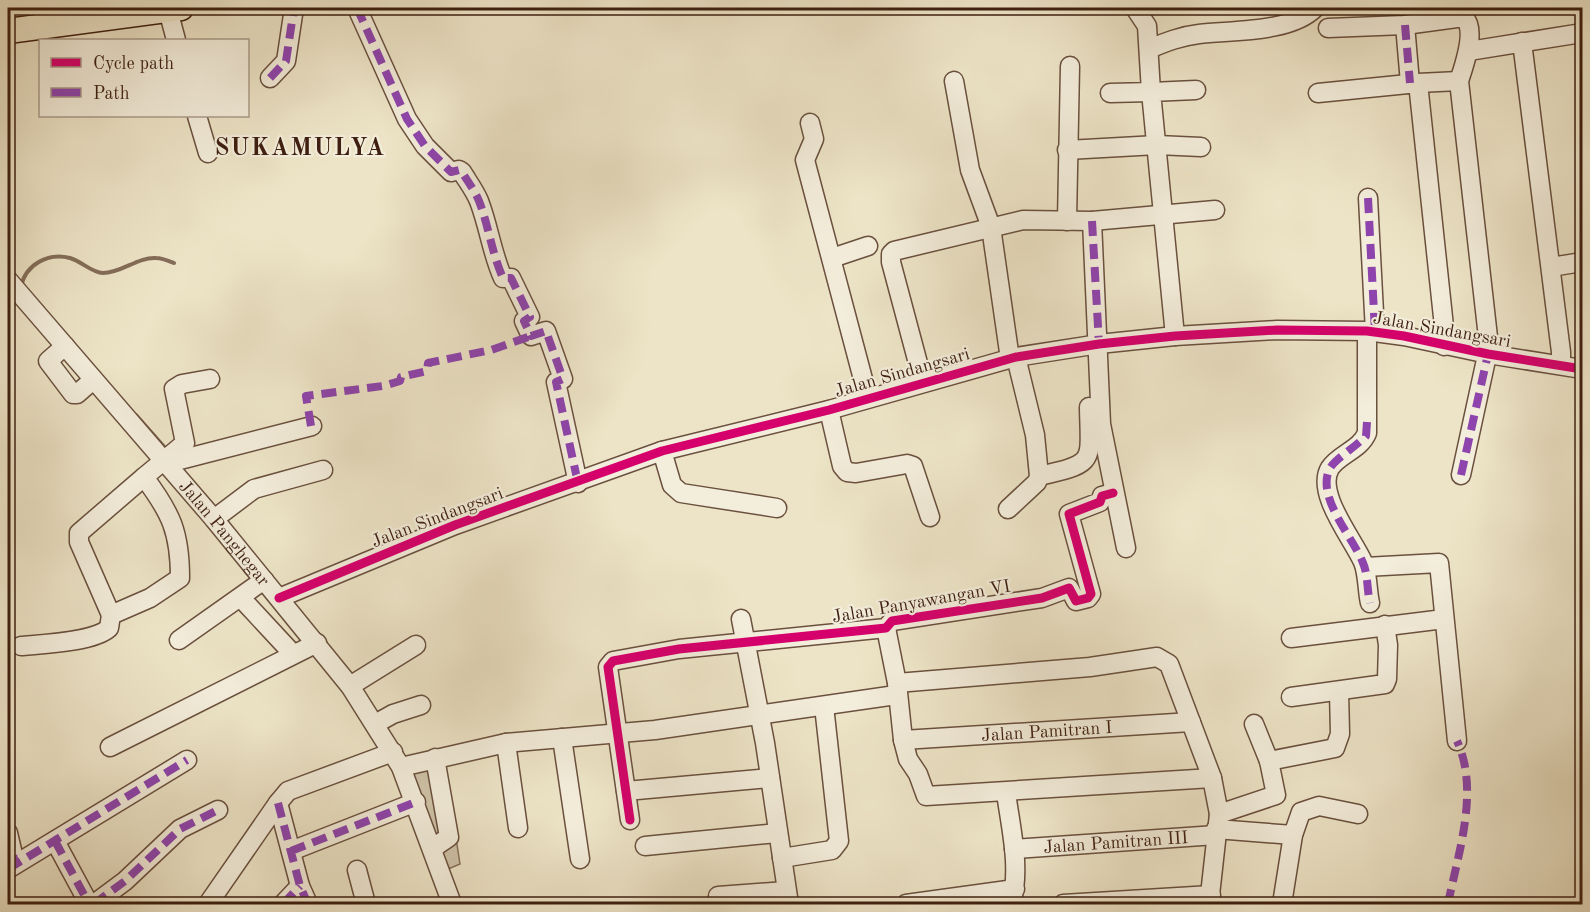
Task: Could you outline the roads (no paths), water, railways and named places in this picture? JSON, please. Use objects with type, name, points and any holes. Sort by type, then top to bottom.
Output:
[{"type":"main road","points":[[8,32],[174,9]]},
{"type":"street","points":[[270,78],[286,61],[294,8]]},
{"type":"street","points":[[357,8],[407,119],[425,146],[451,172],[459,170],[462,172],[478,201],[492,244],[494,259],[503,278],[512,278],[530,317],[524,321],[531,336],[546,331],[563,379],[556,382],[578,483]]},
{"type":"street","points":[[1135,8],[1147,26],[1162,216],[1175,330]]},
{"type":"street","points":[[1150,56],[1175,38],[1200,34],[1234,33],[1292,22],[1306,17],[1316,8]]},
{"type":"street","points":[[174,9],[176,39]]},
{"type":"street","points":[[1328,28],[1405,25],[1464,17],[1467,22],[1469,51],[1459,81],[1489,346],[1461,475]]},
{"type":"street","points":[[1405,25],[1445,336],[1444,346]]},
{"type":"street","points":[[1469,51],[1582,33]]},
{"type":"street","points":[[1522,42],[1561,360]]},
{"type":"street","points":[[1066,221],[1070,66]]},
{"type":"street","points":[[954,81],[970,170],[991,227],[1013,358],[1035,435],[1039,476],[1037,482],[1008,509]]},
{"type":"street","points":[[1318,93],[1414,83],[1459,81]]},
{"type":"street","points":[[1110,93],[1196,90]]},
{"type":"street","points":[[197,117],[208,153]]},
{"type":"street","points":[[810,123],[814,139],[805,160],[868,398]]},
{"type":"street","points":[[1067,150],[1157,145],[1201,147]]},
{"type":"street","points":[[1368,198],[1371,332],[1367,433],[1357,446],[1332,466],[1328,474],[1332,508],[1352,537],[1365,567],[1370,603]]},
{"type":"street","points":[[923,382],[891,254],[898,249],[1031,220],[1092,221],[1215,210]]},
{"type":"street","points":[[1092,221],[1101,424],[1113,494],[1126,548]]},
{"type":"street","points":[[832,258],[868,246]]},
{"type":"street","points":[[1551,267],[1582,262]]},
{"type":"street","name":"Jalan Panghegar","points":[[8,280],[214,519],[350,686],[397,759],[416,802],[426,842],[452,904]]},
{"type":"street","name":"Jalan Sindangsari","points":[[279,598],[455,525],[578,483],[662,451],[829,410],[1013,358],[1096,340],[1175,330],[1371,332],[1488,354],[1561,360],[1582,369]]},
{"type":"street","points":[[1039,476],[1077,468],[1089,457],[1096,340]]},
{"type":"street","points":[[65,346],[48,361],[73,394],[77,394],[93,380]]},
{"type":"street","points":[[21,646],[89,638],[105,631],[111,615],[79,542],[79,532],[144,477],[165,463],[186,443],[174,389],[182,384],[210,379]]},
{"type":"street","points":[[829,410],[842,466],[847,472],[856,473],[907,464],[913,466],[930,517]]},
{"type":"street","points":[[165,463],[312,426]]},
{"type":"street","points":[[662,451],[672,485],[681,493],[777,508]]},
{"type":"street","points":[[214,519],[254,489],[323,470]]},
{"type":"street","points":[[111,615],[150,598],[180,578],[175,529],[168,510],[144,477]]},
{"type":"street","name":"Jalan Panyawangan VI","points":[[630,820],[608,667],[613,661],[679,649],[886,628],[892,621],[1042,598],[1069,588],[1076,601],[1088,598],[1091,594],[1069,514],[1098,504],[1102,496],[1113,494]]},
{"type":"street","points":[[1365,567],[1436,561],[1440,566],[1457,741]]},
{"type":"street","points":[[179,640],[264,580]]},
{"type":"street","points":[[241,598],[293,654]]},
{"type":"street","points":[[718,896],[788,898],[782,858],[775,834],[770,778],[760,716],[741,619]]},
{"type":"street","points":[[1291,638],[1444,619]]},
{"type":"street","points":[[1291,697],[1384,684],[1387,679],[1388,645],[1385,625]]},
{"type":"street","points":[[886,628],[903,740],[908,759],[918,774],[926,796],[1006,793],[1212,778]]},
{"type":"street","points":[[110,747],[317,643]]},
{"type":"street","points":[[350,686],[416,645]]},
{"type":"street","points":[[208,904],[278,802],[288,791],[397,759],[435,758],[506,743],[760,716],[824,706],[897,689],[1090,668],[1157,657],[1169,664],[1212,778],[1217,826],[1210,900],[1064,904]]},
{"type":"street","points":[[1269,761],[1335,748],[1340,734],[1339,691]]},
{"type":"street","points":[[375,724],[393,714],[421,705]]},
{"type":"street","points":[[782,858],[832,850],[839,841],[824,706]]},
{"type":"street","name":"Jalan Pamitran I","points":[[903,740],[1191,722]]},
{"type":"street","points":[[1217,826],[1276,795],[1269,761],[1254,724]]},
{"type":"street","points":[[562,738],[580,859]]},
{"type":"street","points":[[506,743],[518,828]]},
{"type":"street","points":[[435,758],[449,837],[426,842],[439,904]]},
{"type":"street","points":[[8,833],[11,866],[187,760]]},
{"type":"street","points":[[626,791],[770,778]]},
{"type":"street","points":[[906,904],[1013,897],[1014,849],[1006,793]]},
{"type":"street","points":[[278,802],[300,886],[308,904]]},
{"type":"street","points":[[291,851],[416,802]]},
{"type":"street","points":[[1282,904],[1293,835],[1301,812],[1311,807],[1358,814]]},
{"type":"street","points":[[55,841],[92,904],[125,881],[180,829],[218,810]]},
{"type":"street","points":[[1217,826],[1293,835]]},
{"type":"street","name":"Jalan Pamitran III","points":[[1014,849],[1217,826]]},
{"type":"street","points":[[645,846],[775,834]]},
{"type":"street","points":[[357,870],[366,904]]},
{"type":"street","points":[[283,904],[300,886]]},
{"type":"waterway","points":[[21,287],[23,279],[32,267],[54,257],[70,258],[103,273],[117,271],[149,258],[161,258],[174,263]]},
{"type":"waterway","points":[[8,309],[12,305]]},
{"type":"waterway","points":[[136,415],[167,450]]},
{"type":"district","name":"SUKAMULYA","points":[[300,147]]}]
